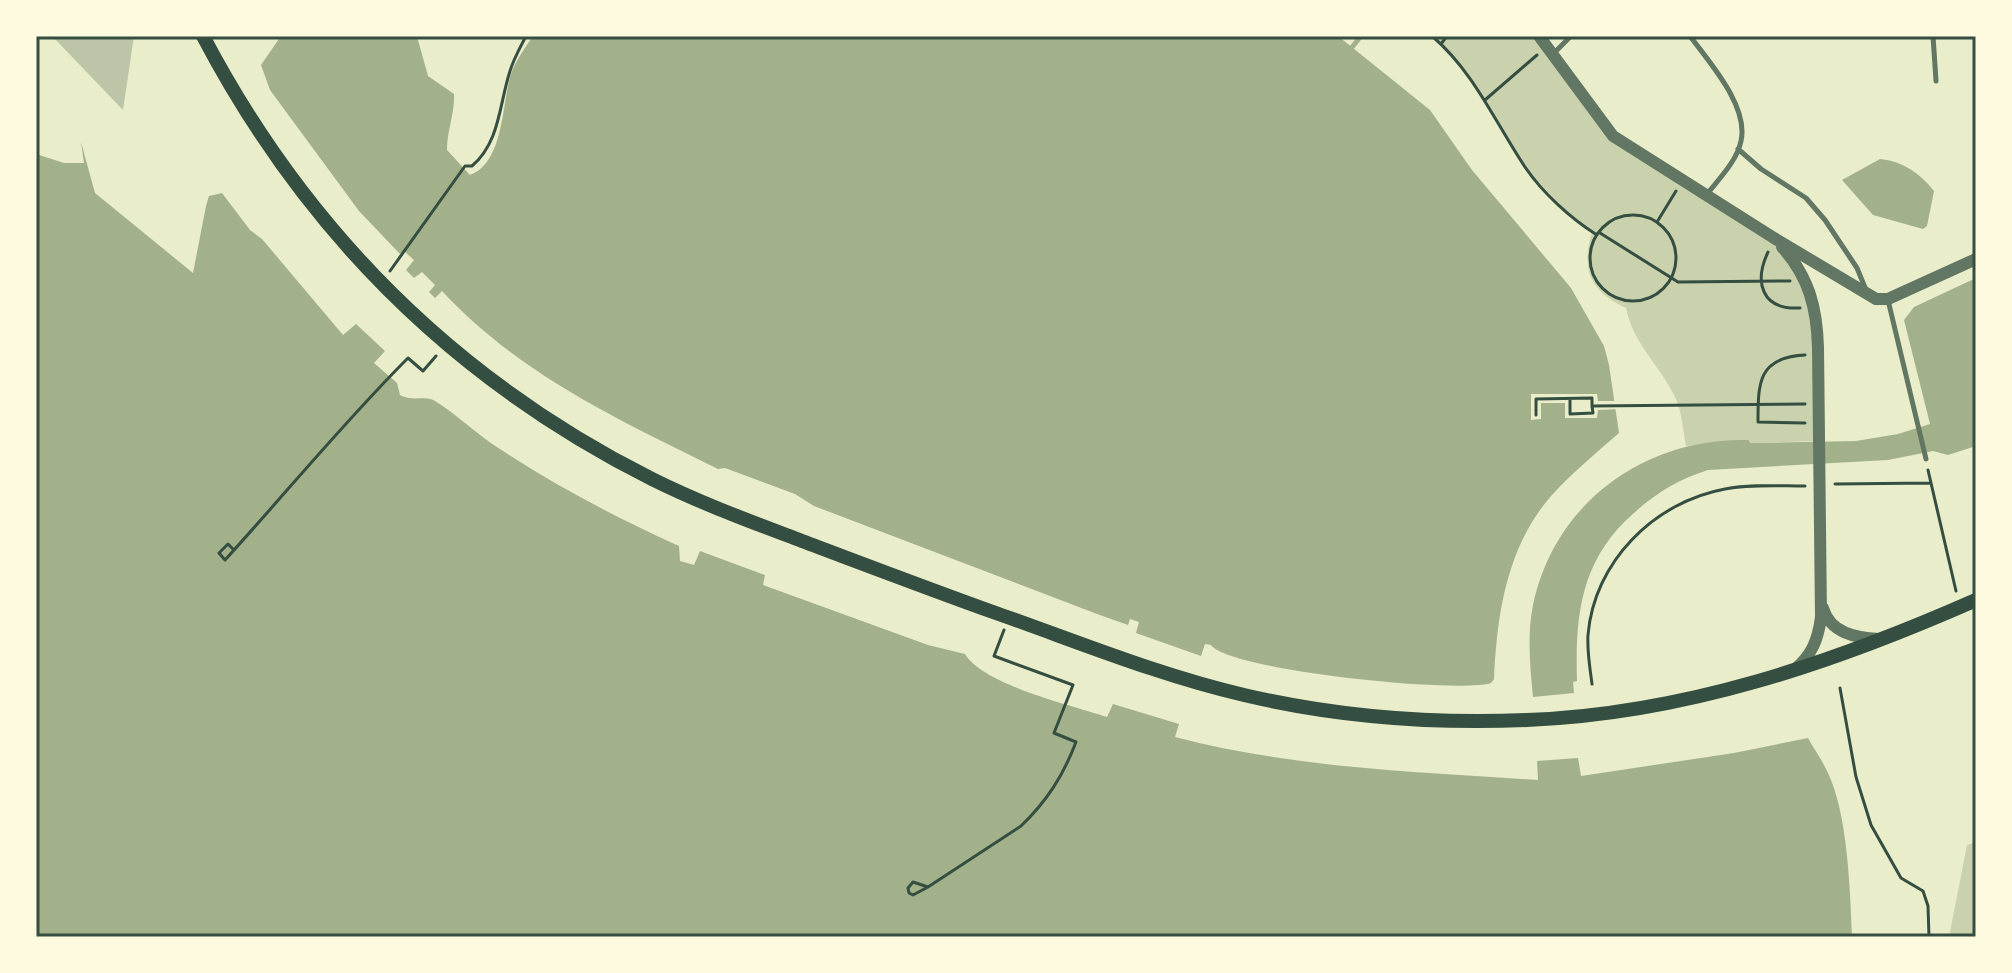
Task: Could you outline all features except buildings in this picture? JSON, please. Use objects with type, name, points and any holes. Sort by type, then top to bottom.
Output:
[{"type":"main road","points":[[203,36],[238,98],[303,193],[365,268],[416,317],[495,381],[582,441],[659,483],[719,509],[1155,669],[1243,695],[1322,710],[1442,721],[1585,716],[1745,686],[1882,639],[1962,600]]},
{"type":"street","points":[[1539,36],[1613,136],[1706,195],[1772,244],[1801,270],[1812,297],[1818,339],[1819,467],[1814,485],[1825,615],[1840,631],[1882,639]]},
{"type":"street","points":[[1772,244],[1880,300],[1976,259]]},
{"type":"street","points":[[1821,593],[1820,644],[1823,650],[1835,654],[1846,652]]},
{"type":"street","points":[[1793,671],[1810,655],[1819,630]]},
{"type":"lane","points":[[1553,54],[1571,36]]},
{"type":"lane","points":[[1690,36],[1729,90],[1741,131],[1738,149],[1706,195]]},
{"type":"lane","points":[[1933,36],[1936,81]]},
{"type":"lane","points":[[1738,149],[1761,169],[1806,198],[1825,220],[1857,268],[1867,294]]},
{"type":"lane","points":[[1888,299],[1926,459]]},
{"type":"path","points":[[390,271],[465,166],[472,166],[487,151],[509,73],[526,36]]},
{"type":"path","points":[[1432,36],[1465,71],[1527,170],[1569,214],[1598,234],[1678,282],[1794,281]]},
{"type":"path","points":[[1441,44],[1447,36]]},
{"type":"path","points":[[1485,100],[1538,55]]},
{"type":"path","points":[[1657,222],[1676,190]]},
{"type":"path","points":[[1627,215],[1641,215],[1657,222],[1673,241],[1676,255],[1671,277],[1659,292],[1646,299],[1633,301],[1606,291],[1597,281],[1592,267],[1591,253],[1598,234],[1614,219],[1627,215]]},
{"type":"path","points":[[1772,244],[1759,272],[1766,295],[1788,308],[1804,308]]},
{"type":"path","points":[[380,267],[391,278]]},
{"type":"path","points":[[234,550],[228,544],[219,553],[225,560],[251,532],[359,408],[408,358],[423,371],[441,351]]},
{"type":"path","points":[[1808,355],[1784,357],[1770,365],[1760,381],[1758,422],[1809,423]]},
{"type":"path","points":[[1536,415],[1536,399],[1570,398],[1592,398],[1593,413],[1570,414],[1570,398]]},
{"type":"path","points":[[1592,406],[1808,404]]},
{"type":"path","points":[[1926,459],[1962,600]]},
{"type":"path","points":[[1592,684],[1588,636],[1596,598],[1609,569],[1634,536],[1664,514],[1709,493],[1752,486],[1930,483]]},
{"type":"path","points":[[1006,627],[994,656],[1073,685],[1054,733],[1076,742],[1055,788],[1034,814],[1021,826],[928,886],[914,895],[910,893],[908,888],[914,882],[928,886],[1021,826],[1046,801],[1064,771],[1077,741],[1054,733],[1071,691]]},
{"type":"path","points":[[1840,688],[1856,777],[1871,825],[1901,878],[1923,891],[1928,906],[1929,937]]},
{"type":"shaded area","points":[[281,36],[414,36],[418,40],[428,76],[454,94],[447,150],[470,175],[481,168],[496,145],[511,74],[533,36],[1338,36],[1430,110],[1472,170],[1571,288],[1604,346],[1619,433],[1551,496],[1524,537],[1507,582],[1491,683],[1435,685],[1345,678],[1257,663],[1205,644],[1201,656],[1136,633],[1139,622],[1130,619],[1128,625],[1097,614],[814,506],[795,494],[725,468],[718,469],[607,413],[537,371],[504,347],[442,291],[435,298],[429,292],[435,285],[422,272],[414,278],[406,270],[414,260],[404,251],[400,254],[359,211],[270,90],[261,65]]},
{"type":"shaded area","points":[[1432,36],[1539,36],[1613,136],[1774,238],[1812,297],[1818,441],[1750,443],[1749,440],[1686,446],[1675,397],[1634,333],[1626,308],[1604,294],[1591,278],[1588,258],[1592,232],[1569,214],[1527,170],[1465,71]]},
{"type":"shaded area","points":[[81,142],[95,193],[193,273],[209,196],[222,193],[250,230],[262,239],[343,335],[356,324],[385,351],[374,363],[397,383],[400,395],[435,401],[543,476],[679,546],[680,561],[694,565],[700,551],[765,575],[763,585],[928,645],[965,654],[990,675],[1030,693],[1107,717],[1113,704],[1179,724],[1175,737],[1265,756],[1355,767],[1538,780],[1537,761],[1578,758],[1581,776],[1734,753],[1808,738],[1834,788],[1844,830],[1852,937],[36,937],[36,154],[64,163],[84,163]]},
{"type":"shaded area","points":[[1880,159],[1910,169],[1934,191],[1927,226],[1923,229],[1873,215],[1842,180]]},
{"type":"shaded area","points":[[1976,278],[1976,446],[1948,455],[1933,451],[1888,460],[1708,470],[1668,487],[1616,531],[1592,569],[1580,611],[1574,693],[1533,697],[1530,639],[1533,605],[1544,568],[1561,535],[1584,507],[1610,483],[1641,464],[1674,450],[1711,442],[1749,440],[1750,443],[1856,441],[1898,434],[1930,424],[1904,320],[1914,307]]},
{"type":"shaded area","points":[[1976,842],[1976,937],[1949,937],[1967,845]]},
{"type":"pier","points":[[1531,394],[1597,394],[1598,401],[1618,401],[1619,409],[1598,410],[1597,418],[1565,418],[1565,403],[1541,403],[1541,419],[1531,420]]},
{"type":"waterway","points":[[1349,51],[1361,36]]}]
